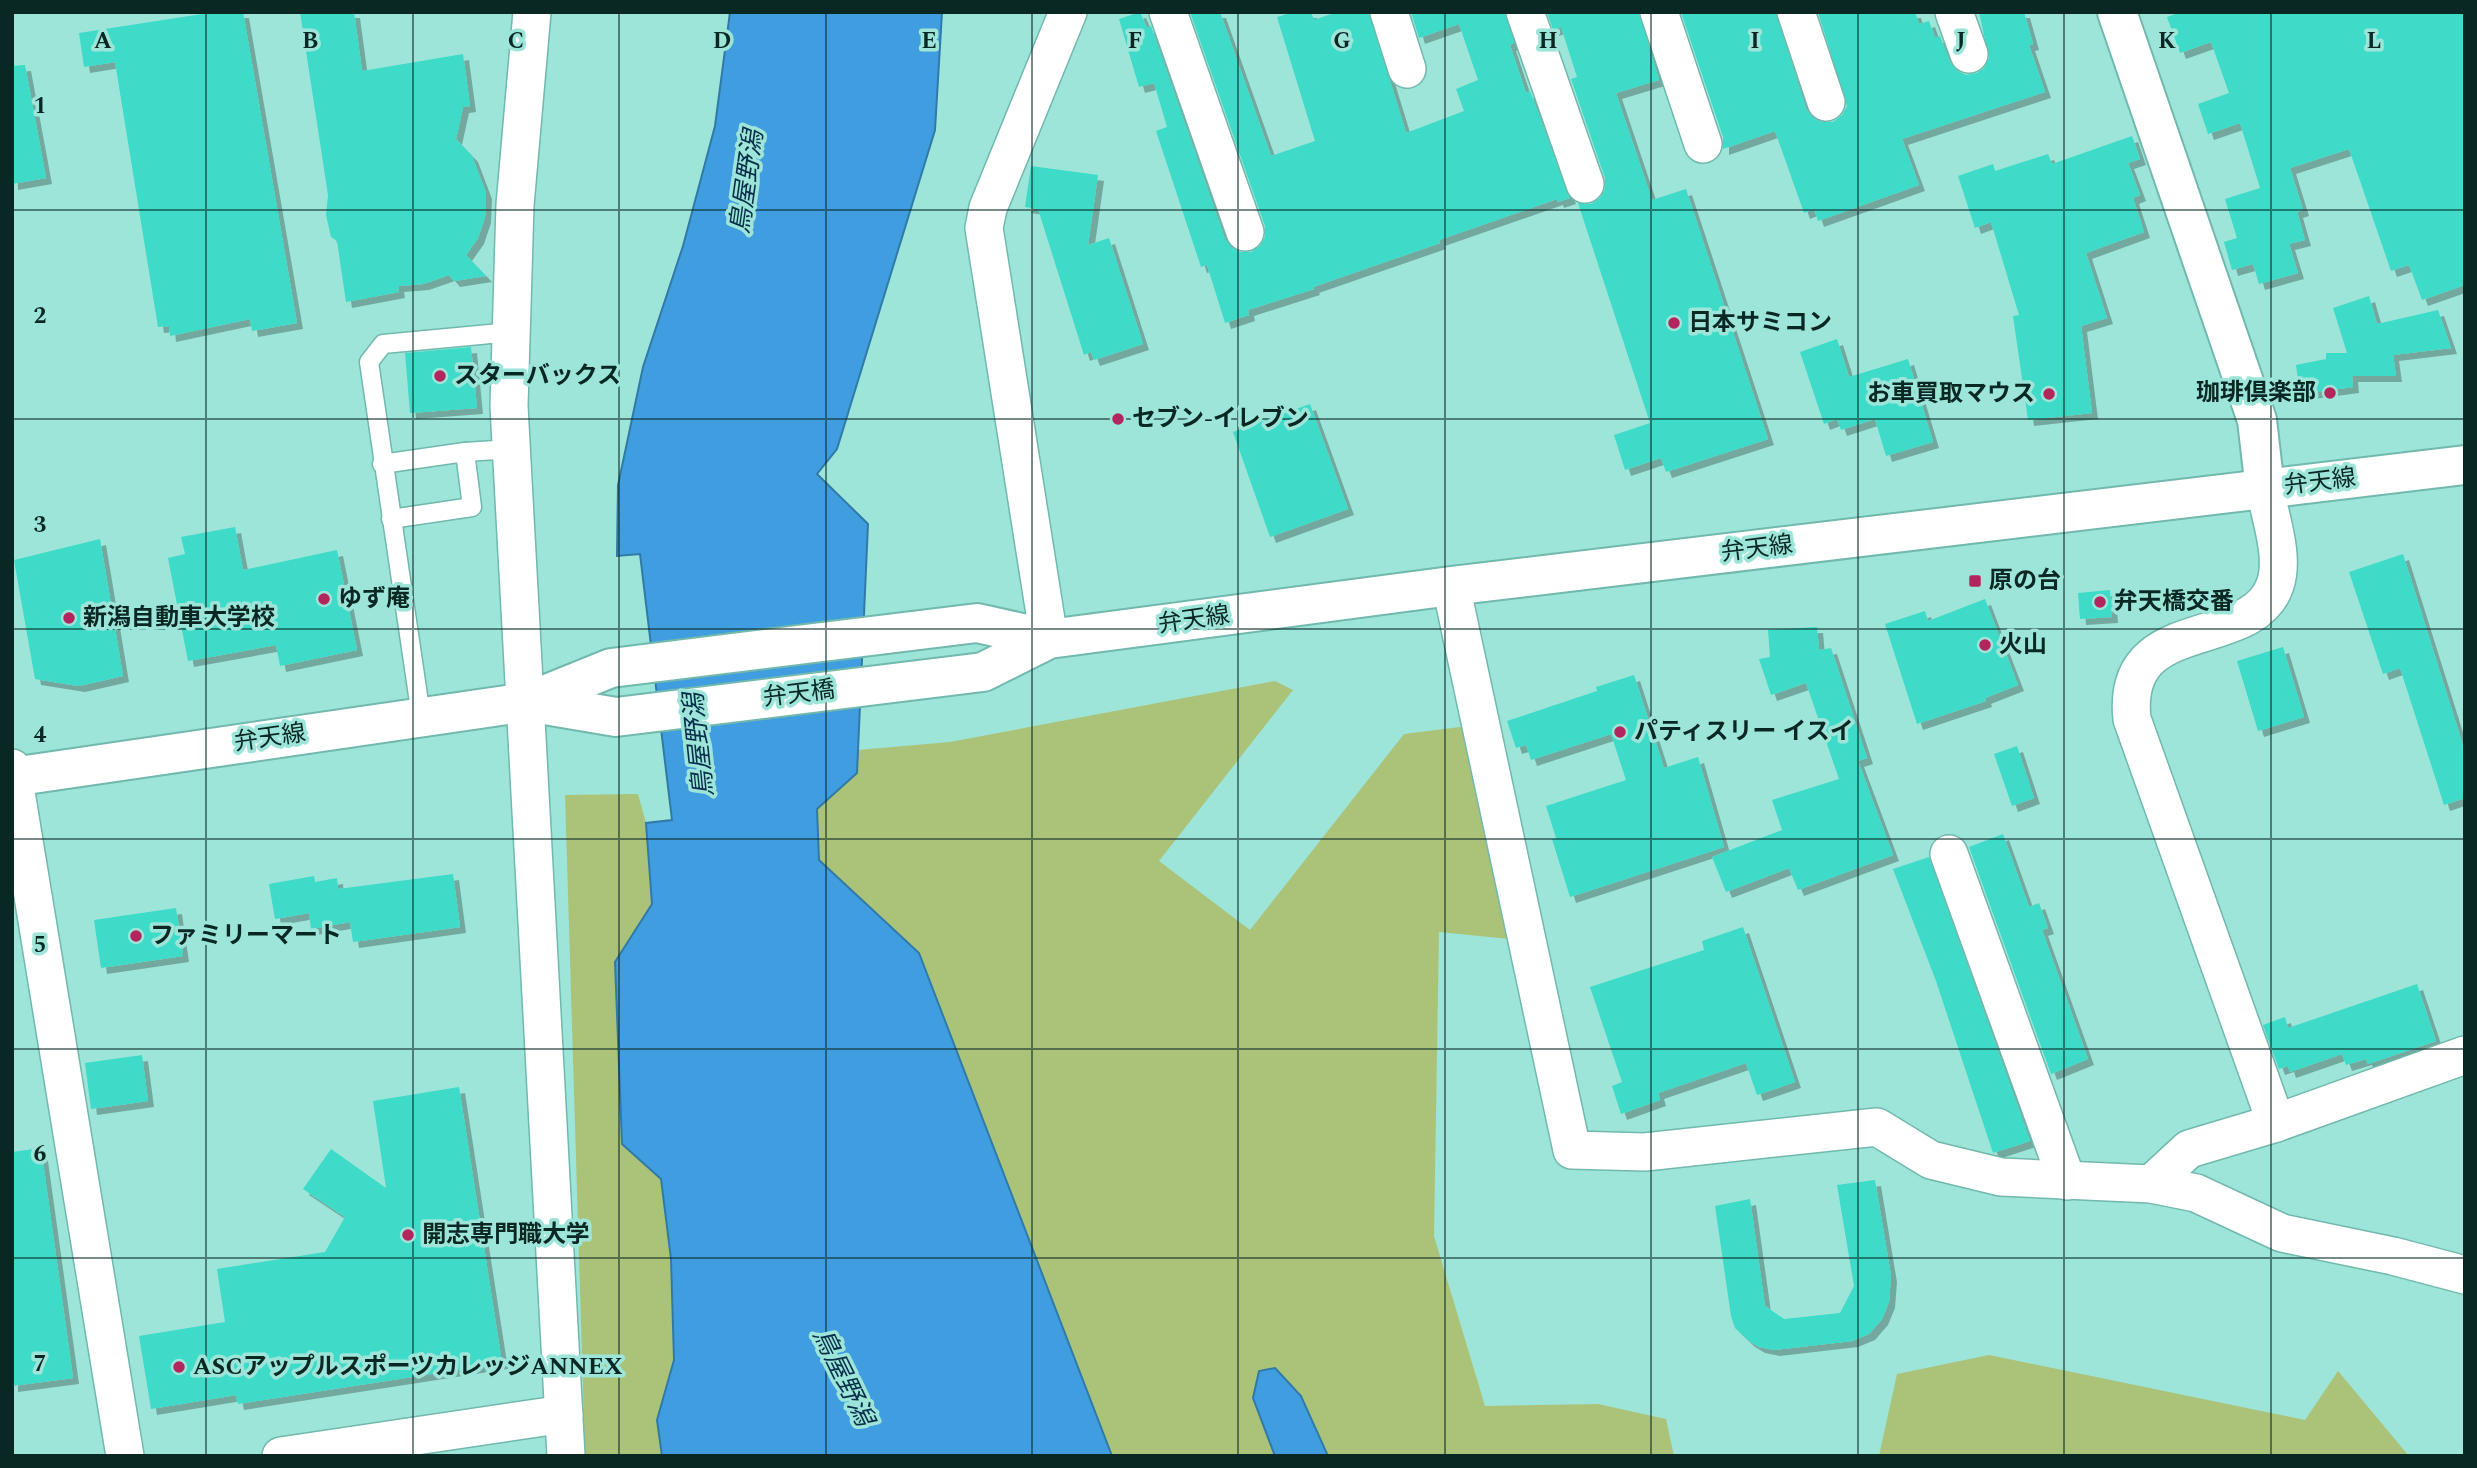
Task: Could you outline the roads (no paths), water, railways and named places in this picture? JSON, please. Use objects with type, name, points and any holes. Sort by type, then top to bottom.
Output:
[{"type":"street","points":[[532,12],[514,205],[512,449],[566,1456]]},
{"type":"street","points":[[1049,639],[984,228],[988,208],[1068,12]]},
{"type":"street","points":[[1168,12],[1245,232]]},
{"type":"street","points":[[1389,12],[1410,55]]},
{"type":"street","points":[[1525,12],[1585,184]]},
{"type":"street","points":[[1659,12],[1703,144]]},
{"type":"street","points":[[1796,12],[1826,102]]},
{"type":"street","points":[[1954,12],[1969,54]]},
{"type":"street","points":[[2117,12],[2258,420],[2265,489],[2278,567],[2276,584],[2268,600],[2255,612],[2161,649],[2140,670],[2130,698],[2132,719],[2276,1122]]},
{"type":"street","name":"弁天線","points":[[1049,639],[1451,586],[2465,465]]},
{"type":"street","points":[[1451,586],[1572,1150],[1645,1152],[1877,1126],[1931,1160],[2001,1177],[2151,1184],[2196,1193],[2282,1233],[2393,1256],[2465,1275]]},
{"type":"street","name":"弁天橋","points":[[527,702],[611,668],[977,622],[1049,639]]},
{"type":"street","name":"弁天橋","points":[[527,702],[616,717],[983,671],[1049,639]]},
{"type":"street","name":"弁天線","points":[[13,774],[527,702]]},
{"type":"street","points":[[13,774],[125,1456]]},
{"type":"street","points":[[1950,854],[2067,1181]]},
{"type":"street","points":[[2151,1184],[2189,1149],[2276,1122],[2465,1055]]},
{"type":"street","points":[[281,1456],[564,1414]]},
{"type":"lane","points":[[421,716],[369,362],[383,344],[511,331]]},
{"type":"lane","points":[[382,464],[465,452],[512,449]]},
{"type":"lane","points":[[391,519],[472,508],[465,452]]},
{"type":"water","name":"鳥屋野潟","points":[[730,12],[942,12],[935,130],[837,449],[817,474],[868,524],[857,773],[817,809],[819,860],[919,953],[1112,1456],[662,1456],[657,1420],[674,1360],[671,1259],[661,1179],[622,1144],[615,962],[652,904],[646,823],[672,820],[640,554],[617,556],[618,485],[643,367],[683,246],[715,126]]},
{"type":"water","points":[[1275,1368],[1301,1396],[1328,1456],[1275,1456],[1253,1398],[1259,1371]]},
{"type":"place","name":"日本サミコン","points":[[1674,323]]},
{"type":"place","name":"スターバックス","points":[[440,376]]},
{"type":"place","name":"珈琲倶楽部","points":[[2330,393]]},
{"type":"place","name":"お車買取マウス","points":[[2049,394]]},
{"type":"place","name":"セブン-イレブン","points":[[1118,419]]},
{"type":"place","name":"原の台","points":[[1975,581]]},
{"type":"place","name":"ゆず庵","points":[[324,599]]},
{"type":"place","name":"弁天橋交番","points":[[2100,602]]},
{"type":"place","name":"新潟自動車大学校","points":[[69,618]]},
{"type":"place","name":"火山","points":[[1985,645]]},
{"type":"place","name":"パティスリー イスイ","points":[[1620,732]]},
{"type":"place","name":"ファミリーマート","points":[[136,936]]},
{"type":"place","name":"開志専門職大学","points":[[408,1235]]},
{"type":"place","name":"ASCアップルスポーツカレッジANNEX","points":[[179,1367]]}]
